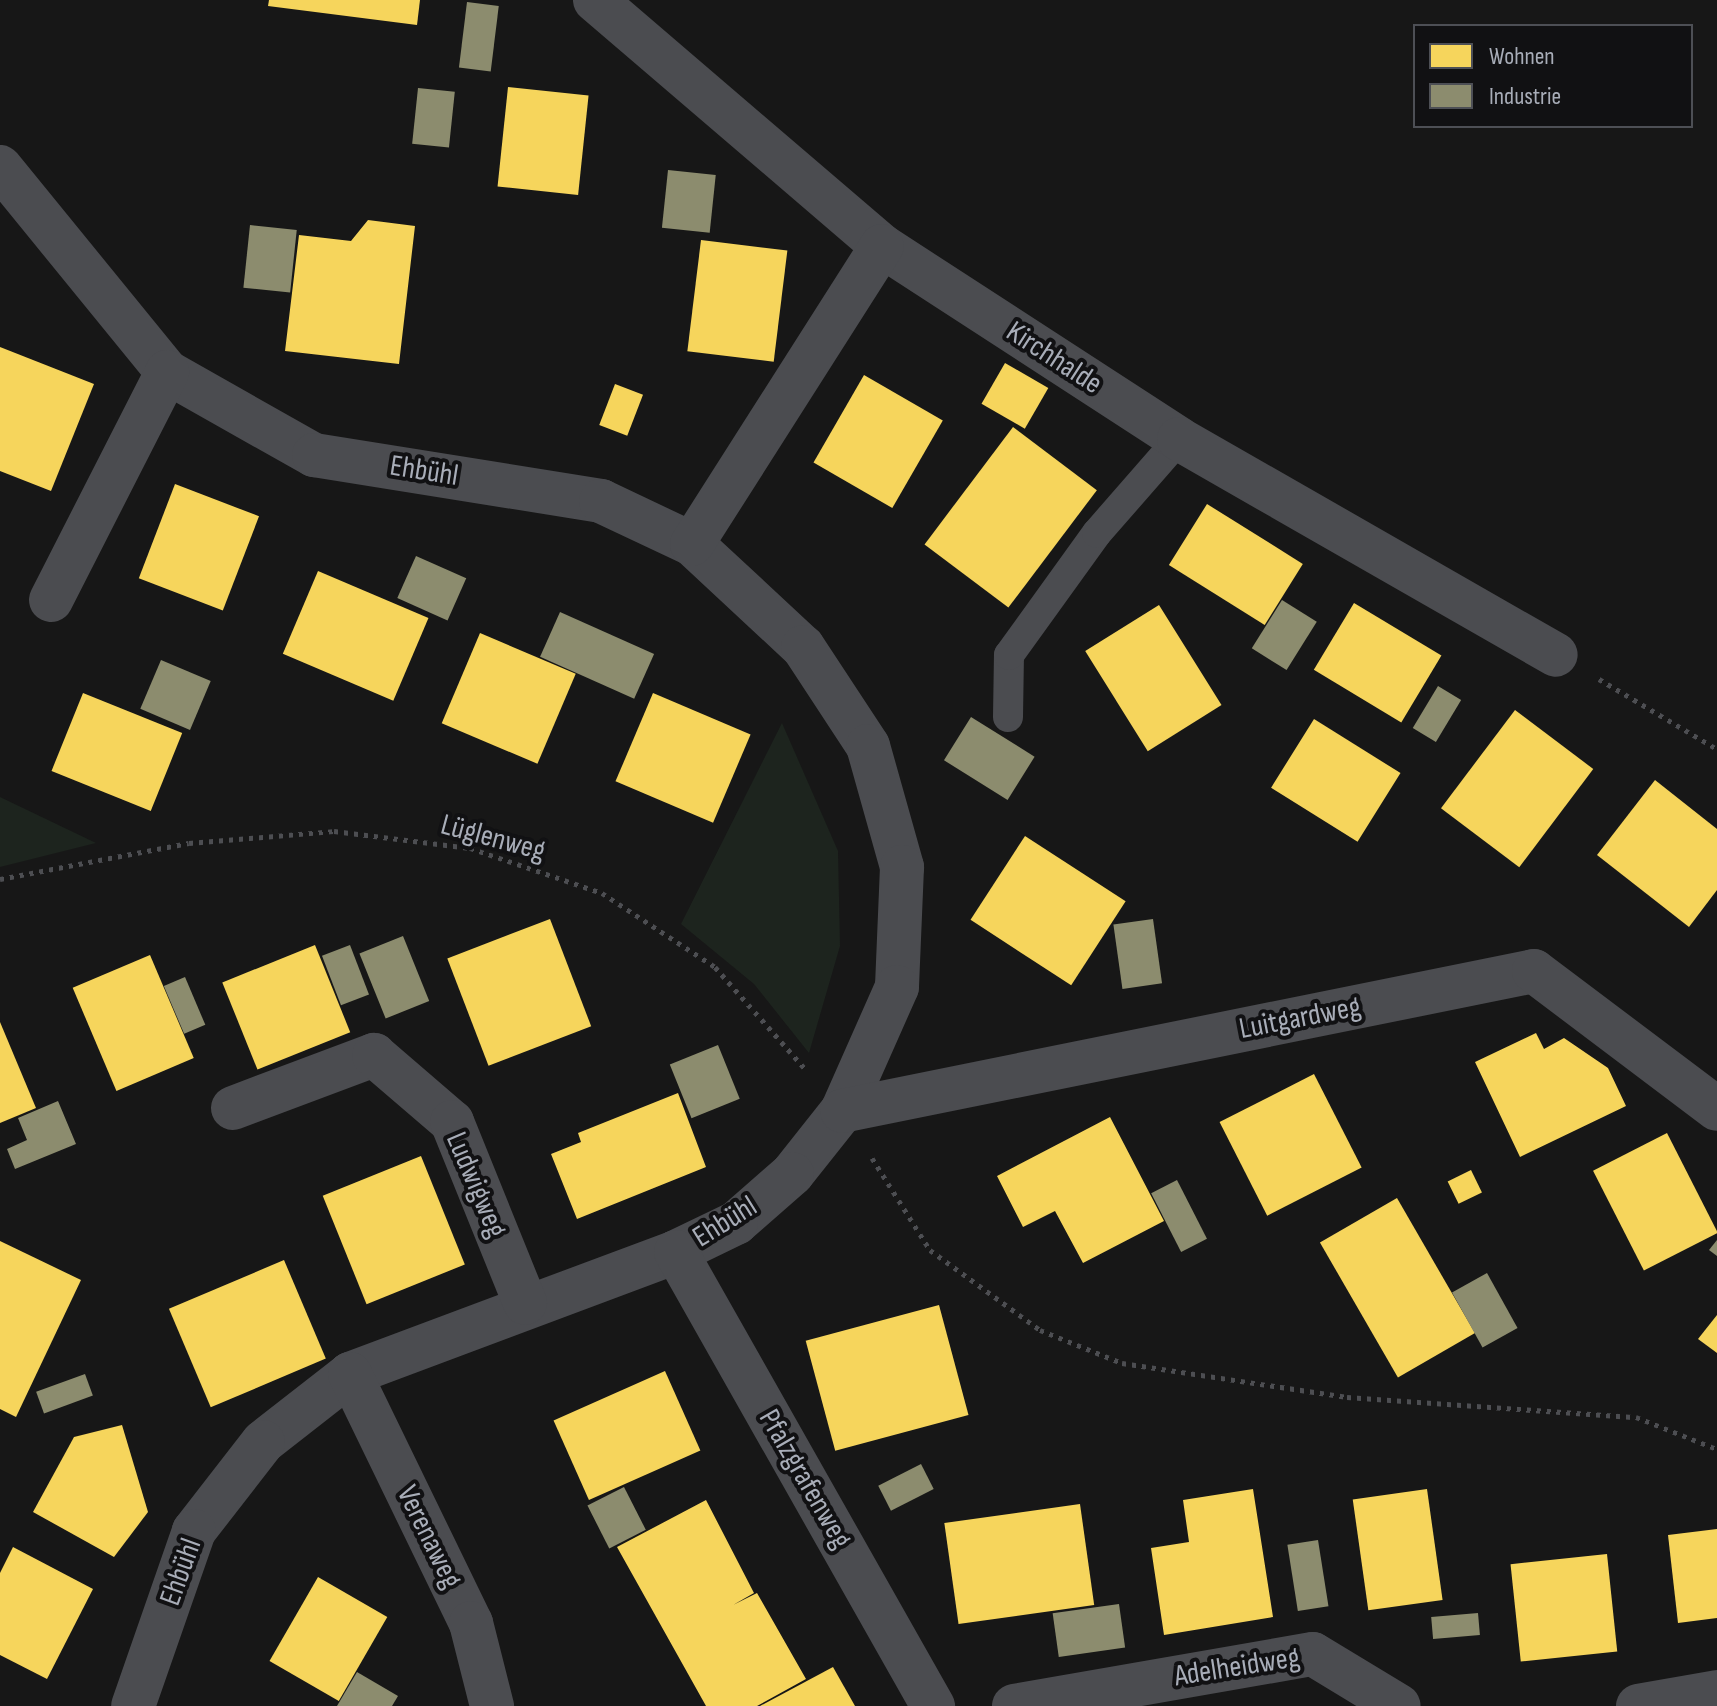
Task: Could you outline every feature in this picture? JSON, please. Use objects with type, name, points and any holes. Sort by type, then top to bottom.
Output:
[{"type":"street","name":"Kirchhalde","points":[[595,0],[882,246],[1179,439],[1556,655]]},
{"type":"street","name":"Ehbühl","points":[[0,167],[167,372],[314,455],[601,501],[692,544],[803,647],[860,734],[902,867],[897,987],[842,1111],[792,1174],[736,1223],[676,1252],[525,1303],[350,1374],[263,1442],[194,1531],[133,1706]]},
{"type":"street","points":[[692,544],[882,246]]},
{"type":"street","points":[[51,600],[167,372]]},
{"type":"street","name":"Luitgardweg","points":[[842,1111],[1534,971],[1717,1109]]},
{"type":"street","name":"Ludwigweg","points":[[233,1108],[374,1055],[452,1122],[525,1303]]},
{"type":"street","name":"Pfalzgrafenweg","points":[[676,1252],[933,1706]]},
{"type":"street","name":"Verenaweg","points":[[350,1374],[471,1623],[492,1706]]},
{"type":"street","name":"Adelheidweg","points":[[1014,1706],[1313,1654],[1399,1706]]},
{"type":"street","points":[[1638,1706],[1717,1692]]},
{"type":"lane","points":[[1008,717],[1009,655],[1097,533],[1179,439]]},
{"type":"path","points":[[1556,655],[1717,749]]},
{"type":"path","name":"Lüglenweg","points":[[0,879],[189,843],[334,831],[470,848],[602,893],[715,967],[842,1111],[930,1250],[1040,1330],[1122,1363],[1347,1397],[1636,1417],[1717,1449]]},
{"type":"shaded area","points":[[782,723],[838,851],[840,946],[809,1053],[754,984],[681,924]]},
{"type":"shaded area","points":[[0,797],[96,843],[0,867]]},
{"type":"building: Wohnen","points":[[269,0],[420,0],[417,25],[268,6]]},
{"type":"building: Wohnen","points":[[508,87],[589,95],[578,195],[498,186]]},
{"type":"building: Wohnen","points":[[368,220],[415,226],[399,364],[285,351],[299,235],[351,241]]},
{"type":"building: Wohnen","points":[[701,240],[787,251],[774,362],[687,351]]},
{"type":"building: Wohnen","points":[[0,347],[94,384],[51,491],[0,471]]},
{"type":"building: Wohnen","points":[[1005,363],[1048,388],[1025,429],[982,404]]},
{"type":"building: Wohnen","points":[[864,375],[943,420],[892,508],[814,462]]},
{"type":"building: Wohnen","points":[[615,384],[643,395],[627,436],[599,425]]},
{"type":"building: Wohnen","points":[[1013,427],[1097,490],[1008,608],[925,544]]},
{"type":"building: Wohnen","points":[[175,484],[259,516],[223,611],[139,578]]},
{"type":"building: Wohnen","points":[[1207,504],[1303,564],[1265,625],[1169,565]]},
{"type":"building: Wohnen","points":[[318,571],[428,618],[393,701],[283,654]]},
{"type":"building: Wohnen","points":[[1354,603],[1441,656],[1401,722],[1314,670]]},
{"type":"building: Wohnen","points":[[1159,605],[1222,705],[1148,751],[1085,651]]},
{"type":"building: Wohnen","points":[[480,633],[576,674],[537,764],[442,723]]},
{"type":"building: Wohnen","points":[[83,693],[182,733],[151,811],[52,771]]},
{"type":"building: Wohnen","points":[[653,693],[751,734],[713,823],[615,781]]},
{"type":"building: Wohnen","points":[[1515,710],[1593,769],[1519,867],[1441,808]]},
{"type":"building: Wohnen","points":[[1314,719],[1401,773],[1358,842],[1271,788]]},
{"type":"building: Wohnen","points":[[1655,780],[1717,829],[1717,890],[1689,927],[1597,855]]},
{"type":"building: Wohnen","points":[[1025,836],[1126,901],[1071,985],[971,920]]},
{"type":"building: Wohnen","points":[[550,919],[591,1026],[489,1066],[447,958]]},
{"type":"building: Wohnen","points":[[315,945],[350,1032],[257,1070],[222,982]]},
{"type":"building: Wohnen","points":[[150,955],[194,1058],[116,1091],[73,988]]},
{"type":"building: Wohnen","points":[[0,1022],[36,1108],[0,1123]]},
{"type":"building: Wohnen","points":[[1536,1033],[1544,1049],[1564,1038],[1608,1068],[1626,1106],[1520,1157],[1475,1062]]},
{"type":"building: Wohnen","points":[[1314,1074],[1362,1168],[1267,1216],[1220,1122]]},
{"type":"building: Wohnen","points":[[678,1093],[706,1167],[577,1219],[551,1154],[581,1142],[578,1133]]},
{"type":"building: Wohnen","points":[[1110,1117],[1164,1221],[1083,1263],[1055,1211],[1023,1227],[997,1176]]},
{"type":"building: Wohnen","points":[[1667,1133],[1717,1233],[1644,1270],[1593,1171]]},
{"type":"building: Wohnen","points":[[421,1156],[465,1264],[367,1304],[323,1196]]},
{"type":"building: Wohnen","points":[[1471,1170],[1482,1192],[1459,1204],[1448,1181]]},
{"type":"building: Wohnen","points":[[1397,1198],[1475,1333],[1398,1378],[1320,1242]]},
{"type":"building: Wohnen","points":[[0,1241],[81,1280],[16,1417],[0,1409]]},
{"type":"building: Wohnen","points":[[284,1260],[326,1358],[211,1407],[169,1309]]},
{"type":"building: Wohnen","points":[[939,1305],[969,1415],[835,1451],[806,1341]]},
{"type":"building: Wohnen","points":[[1717,1315],[1717,1353],[1698,1339]]},
{"type":"building: Wohnen","points":[[665,1371],[700,1450],[589,1500],[554,1421]]},
{"type":"building: Wohnen","points":[[122,1425],[148,1512],[114,1557],[33,1512],[74,1437]]},
{"type":"building: Wohnen","points":[[1253,1489],[1273,1617],[1164,1635],[1151,1548],[1189,1542],[1183,1500]]},
{"type":"building: Wohnen","points":[[1427,1489],[1443,1600],[1368,1610],[1353,1499]]},
{"type":"building: Wohnen","points":[[706,1500],[754,1593],[733,1605],[757,1593],[806,1679],[757,1706],[706,1706],[617,1547]]},
{"type":"building: Wohnen","points":[[1080,1504],[1094,1605],[959,1624],[944,1523]]},
{"type":"building: Wohnen","points":[[1717,1529],[1717,1618],[1678,1623],[1668,1535]]},
{"type":"building: Wohnen","points":[[13,1547],[93,1589],[47,1679],[0,1655],[0,1573]]},
{"type":"building: Wohnen","points":[[1607,1554],[1617,1651],[1521,1662],[1511,1564]]},
{"type":"building: Wohnen","points":[[318,1577],[387,1617],[339,1701],[270,1661]]},
{"type":"building: Wohnen","points":[[833,1667],[855,1706],[760,1706]]},
{"type":"building: Industrie","points":[[467,2],[499,6],[491,71],[459,68]]},
{"type":"building: Industrie","points":[[418,88],[455,92],[449,148],[412,144]]},
{"type":"building: Industrie","points":[[668,170],[716,175],[710,233],[662,228]]},
{"type":"building: Industrie","points":[[250,225],[297,230],[290,293],[243,288]]},
{"type":"building: Industrie","points":[[416,556],[466,578],[448,620],[397,598]]},
{"type":"building: Industrie","points":[[1282,600],[1317,622],[1287,670],[1252,648]]},
{"type":"building: Industrie","points":[[560,612],[654,654],[634,699],[540,657]]},
{"type":"building: Industrie","points":[[161,660],[211,681],[190,730],[140,709]]},
{"type":"building: Industrie","points":[[1438,686],[1461,700],[1436,742],[1413,728]]},
{"type":"building: Industrie","points":[[971,717],[1035,757],[1008,800],[944,760]]},
{"type":"building: Industrie","points":[[1153,919],[1162,983],[1122,989],[1113,925]]},
{"type":"building: Industrie","points":[[403,936],[429,1001],[386,1019],[359,954]]},
{"type":"building: Industrie","points":[[350,945],[369,994],[341,1005],[322,956]]},
{"type":"building: Industrie","points":[[185,977],[205,1025],[184,1034],[164,986]]},
{"type":"building: Industrie","points":[[718,1045],[740,1099],[692,1118],[670,1064]]},
{"type":"building: Industrie","points":[[58,1101],[76,1144],[15,1169],[7,1149],[27,1140],[18,1118]]},
{"type":"building: Industrie","points":[[1177,1180],[1207,1239],[1181,1252],[1151,1193]]},
{"type":"building: Industrie","points":[[1717,1240],[1717,1256],[1709,1250]]},
{"type":"building: Industrie","points":[[1487,1273],[1518,1328],[1483,1347],[1452,1292]]},
{"type":"building: Industrie","points":[[85,1374],[93,1396],[44,1413],[36,1392]]},
{"type":"building: Industrie","points":[[921,1464],[934,1489],[891,1511],[878,1486]]},
{"type":"building: Industrie","points":[[624,1487],[646,1530],[609,1548],[587,1506]]},
{"type":"building: Industrie","points":[[1318,1540],[1328,1606],[1298,1611],[1287,1545]]},
{"type":"building: Industrie","points":[[1119,1604],[1125,1648],[1059,1657],[1053,1613]]},
{"type":"building: Industrie","points":[[1478,1613],[1480,1635],[1433,1639],[1431,1617]]},
{"type":"building: Industrie","points":[[357,1672],[398,1696],[392,1706],[337,1706]]}]
